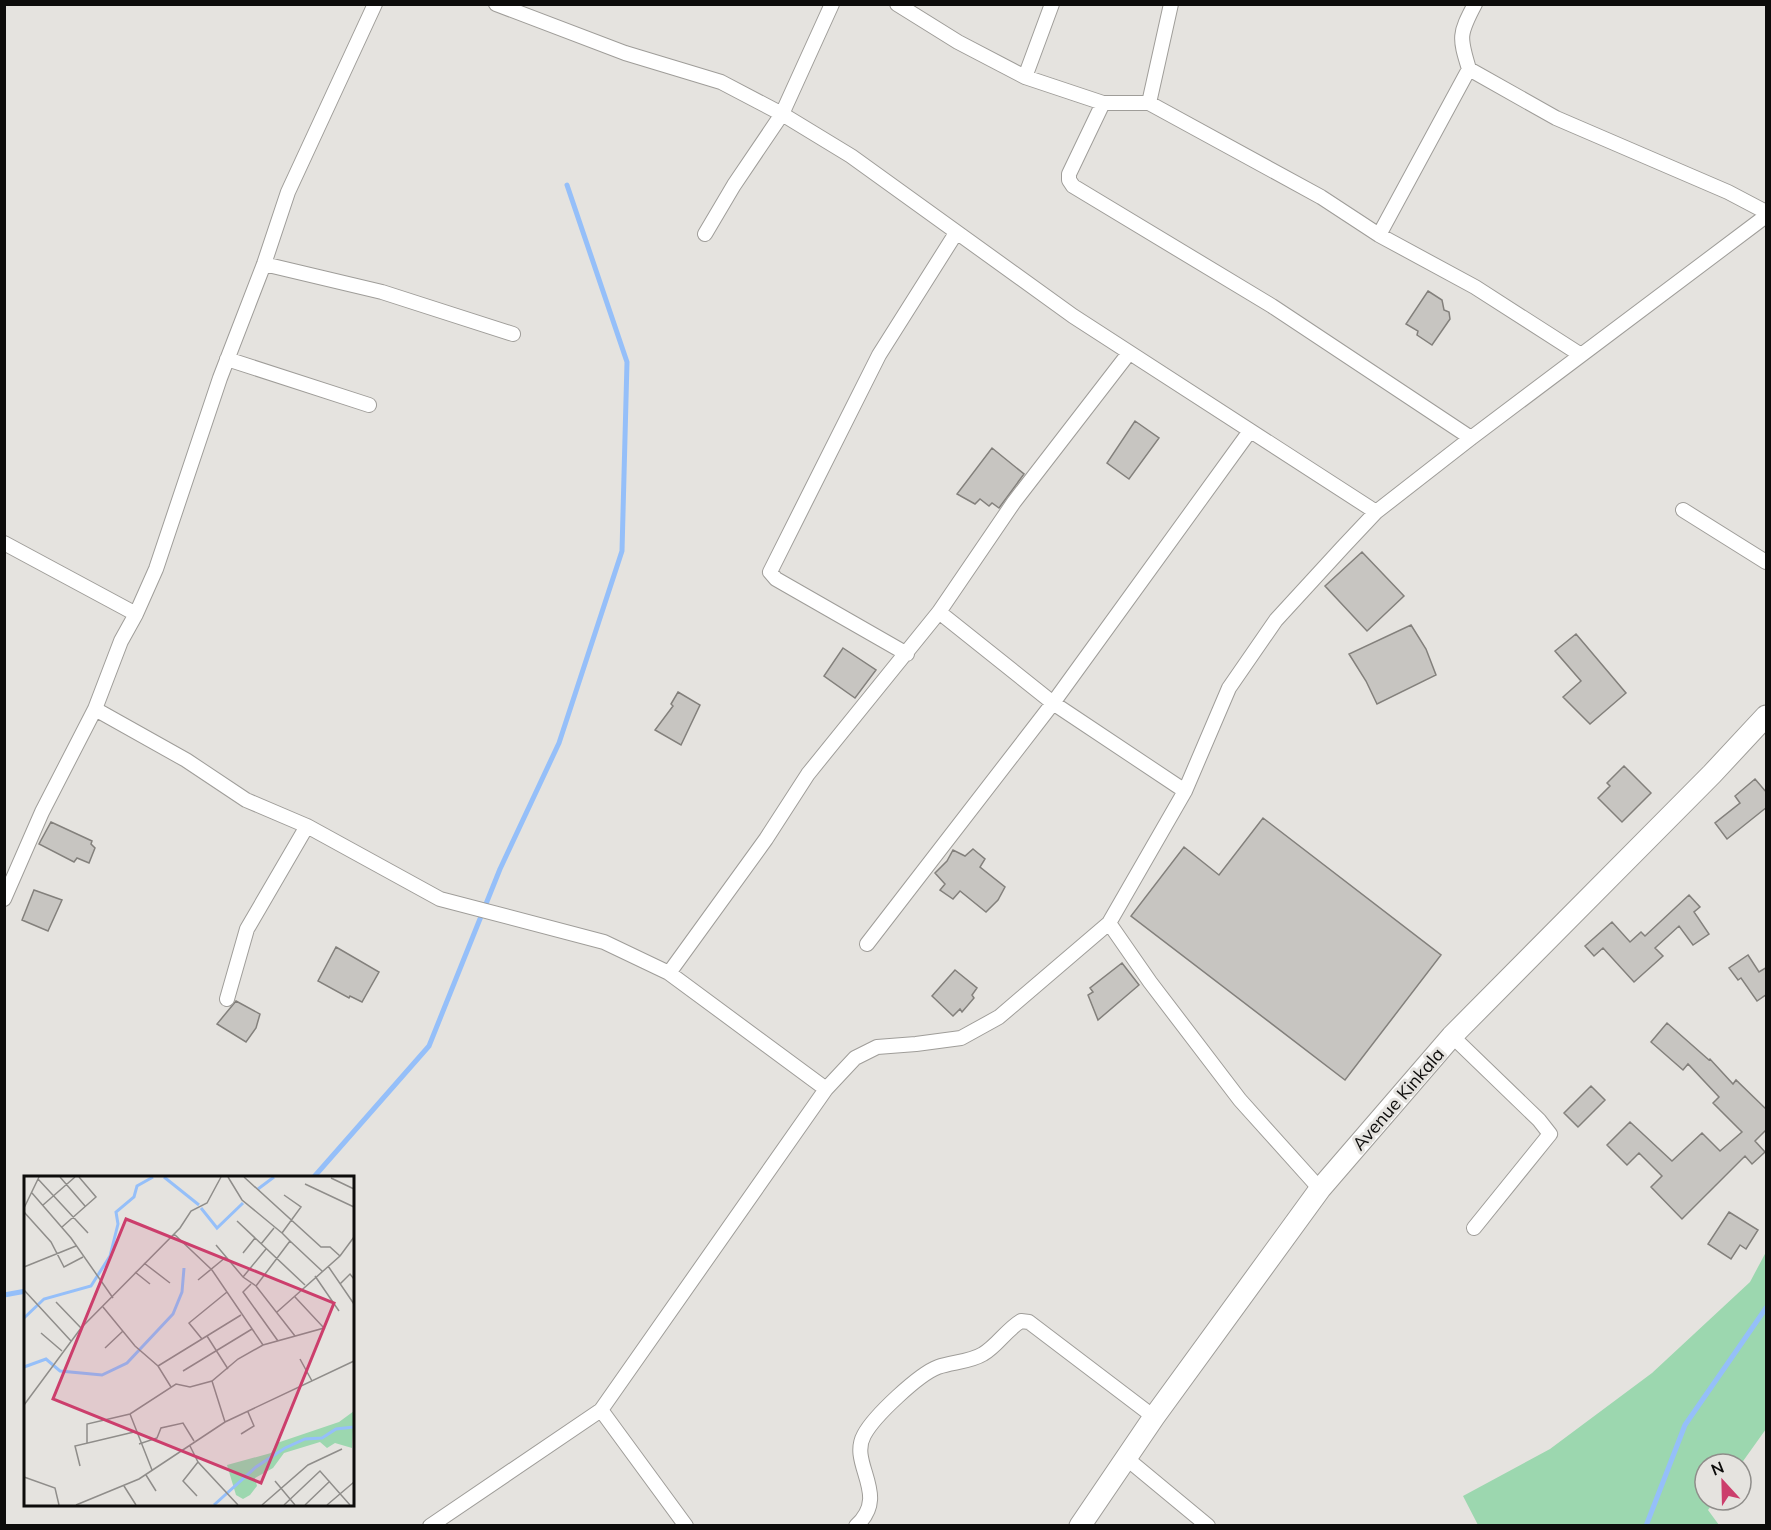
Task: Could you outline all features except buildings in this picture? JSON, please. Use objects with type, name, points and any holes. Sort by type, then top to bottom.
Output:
[{"type":"main road","name":"Avenue Kinkala","points":[[1080,1526],[1154,1417],[1320,1189],[1452,1036],[1767,716]]},
{"type":"street","points":[[4,898],[42,813],[95,709],[121,640],[136,614],[156,569],[227,359],[264,264],[288,192],[375,4]]},
{"type":"street","points":[[496,4],[625,53],[721,82],[782,114],[851,156],[1073,316],[1376,512]]},
{"type":"street","points":[[705,234],[734,185],[782,114],[832,4]]},
{"type":"street","points":[[897,4],[958,42],[1025,77],[1103,103],[1149,103],[1321,197],[1379,235],[1475,286],[1581,354]]},
{"type":"street","points":[[1025,77],[1052,4]]},
{"type":"street","points":[[1149,103],[1172,4]]},
{"type":"street","points":[[430,1526],[601,1410],[826,1089],[855,1058],[877,1047],[961,1038],[999,1017],[1109,923],[1185,791],[1214,721],[1236,678],[1276,620],[1376,512],[1767,214],[1728,192],[1556,118],[1469,69],[1462,30],[1475,4]]},
{"type":"street","points":[[1379,235],[1469,69]]},
{"type":"street","points":[[1103,103],[1069,174],[1069,180],[1073,186],[1272,306],[1471,438]]},
{"type":"street","points":[[907,654],[776,579],[770,572],[879,355],[956,233]]},
{"type":"street","points":[[264,264],[382,292],[513,334]]},
{"type":"street","points":[[669,973],[766,838],[808,774],[939,612],[1014,502],[1129,352]]},
{"type":"street","points":[[227,359],[369,405]]},
{"type":"street","points":[[867,944],[1053,703],[1250,430]]},
{"type":"street","points":[[1683,510],[1767,562]]},
{"type":"street","points":[[4,543],[136,614]]},
{"type":"street","points":[[939,612],[1053,703],[1185,791]]},
{"type":"street","points":[[95,709],[186,760],[246,800],[307,826],[440,899],[604,942],[669,973],[826,1089]]},
{"type":"street","points":[[227,999],[247,929],[307,826]]},
{"type":"street","points":[[1109,923],[1150,982],[1240,1100],[1320,1189]]},
{"type":"street","points":[[1452,1036],[1539,1120],[1550,1134],[1474,1228]]},
{"type":"street","points":[[856,1526],[870,1507],[870,1487],[861,1455],[864,1435],[870,1427],[916,1379],[937,1367],[982,1355],[1020,1321],[1029,1322],[1154,1417]]},
{"type":"street","points":[[601,1410],[686,1526]]},
{"type":"street","points":[[1126,1458],[1208,1526]]},
{"type":"green space","points":[[1766,1252],[1766,1429],[1750,1452],[1693,1452],[1693,1512],[1709,1512],[1719,1525],[1478,1525],[1463,1496],[1550,1449],[1652,1373],[1750,1282]]},
{"type":"waterway","points":[[315,1176],[429,1046],[500,869],[559,743],[622,551],[627,362],[567,185]]},
{"type":"waterway","points":[[4,1295],[24,1291]]},
{"type":"waterway","points":[[1646,1526],[1685,1425],[1766,1308]]}]
